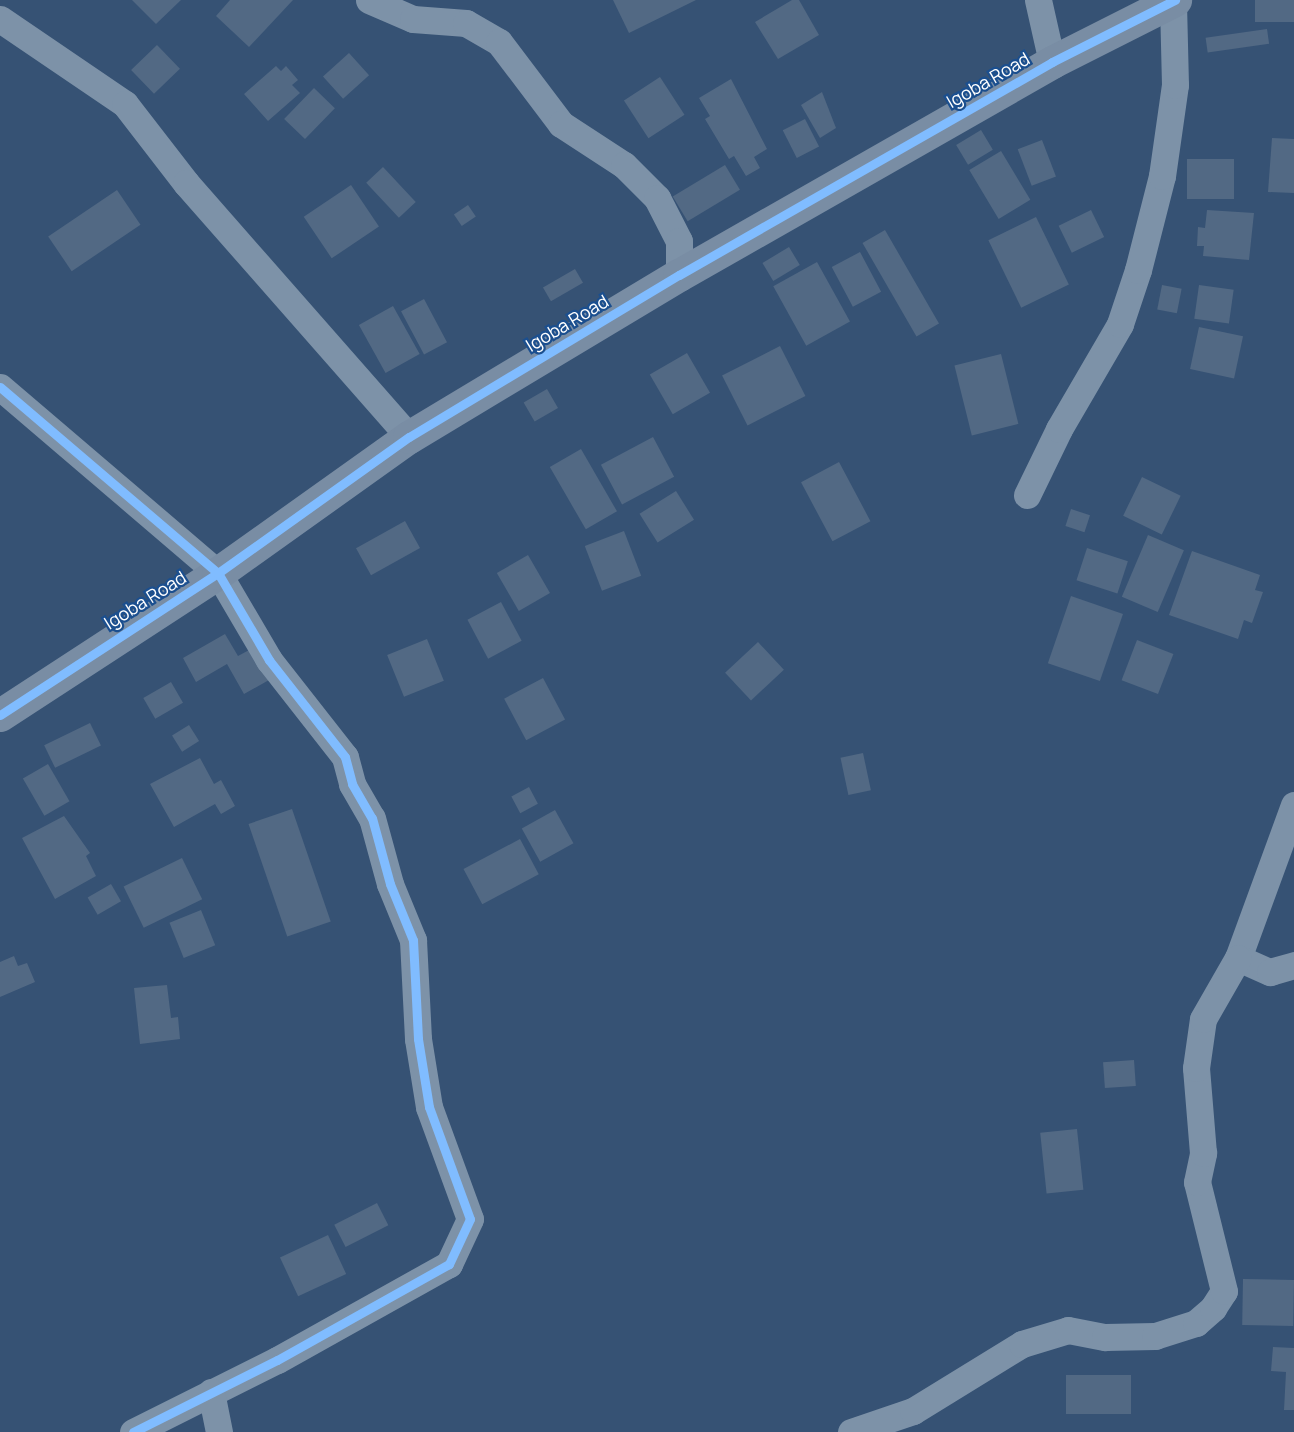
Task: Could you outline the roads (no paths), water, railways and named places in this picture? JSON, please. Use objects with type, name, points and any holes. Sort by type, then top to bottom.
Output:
[{"type":"street","points":[[369,0],[413,19],[466,23],[500,42],[561,124],[624,165],[657,198],[679,241],[679,275]]},
{"type":"street","points":[[1038,0],[1052,62]]},
{"type":"street","points":[[1027,495],[1059,429],[1120,324],[1138,270],[1162,176],[1175,85],[1174,0]]},
{"type":"street","name":"Igoba Road","points":[[0,715],[218,573],[409,437],[679,275],[1052,62],[1174,0]]},
{"type":"street","points":[[0,19],[125,104],[186,183],[409,437]]},
{"type":"street","points":[[0,387],[218,573],[269,660],[345,757],[352,784],[372,818],[390,884],[413,940],[418,1039],[429,1107],[470,1219],[449,1264],[133,1432]]},
{"type":"street","points":[[851,1432],[914,1411],[1022,1344],[1068,1330],[1105,1337],[1155,1336],[1196,1323],[1213,1308],[1224,1291],[1197,1182],[1203,1153],[1196,1068],[1203,1019],[1238,958],[1294,805]]},
{"type":"street","points":[[1238,958],[1270,972],[1294,965]]},
{"type":"street","points":[[211,1392],[219,1432]]}]
